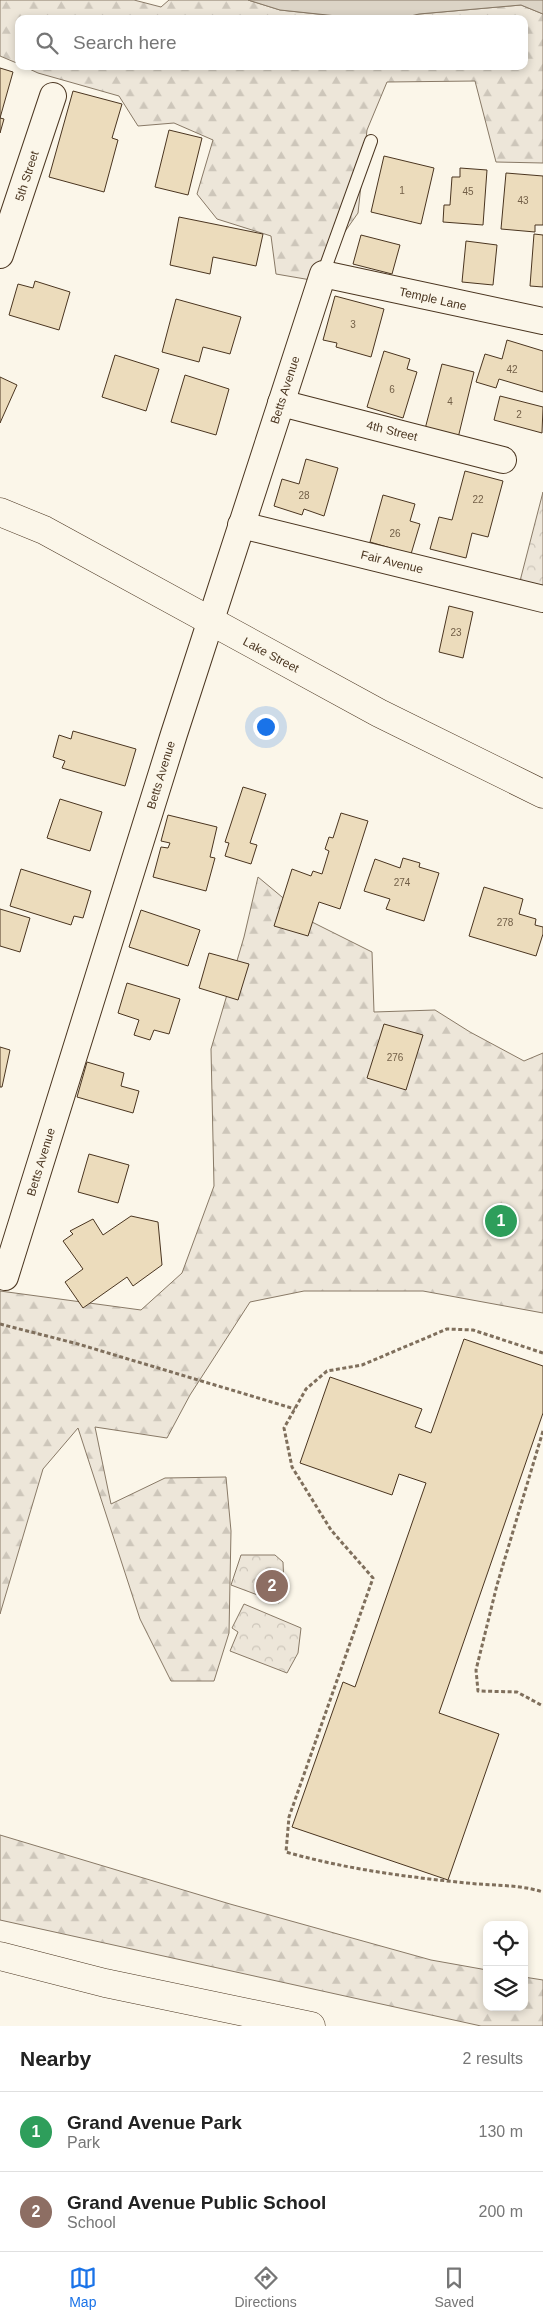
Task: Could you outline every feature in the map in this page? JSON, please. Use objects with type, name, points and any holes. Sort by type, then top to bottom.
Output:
[{"type":"main road","name":"Lake Street","points":[[0,512],[44,530],[379,713],[543,794]]},
{"type":"main road","points":[[0,1956],[105,1983],[310,2026]]},
{"type":"street","name":"5th Street","points":[[0,256],[53,96]]},
{"type":"street","name":"Temple Lane","points":[[323,274],[543,321]]},
{"type":"street","name":"Betts Avenue","points":[[5,1278],[210,622],[323,274]]},
{"type":"street","name":"4th Street","points":[[281,403],[503,460]]},
{"type":"street","name":"Fair Avenue","points":[[241,525],[543,599]]},
{"type":"lane","points":[[323,274],[371,141]]},
{"type":"path","points":[[0,1324],[78,1344],[295,1409]]},
{"type":"path","points":[[543,1353],[473,1330],[447,1329],[362,1365],[327,1371],[306,1389],[284,1428],[292,1467],[331,1530],[373,1578],[289,1817],[286,1852],[324,1863],[467,1883],[529,1887],[543,1892]]},
{"type":"path","points":[[543,1431],[497,1585],[476,1670],[478,1691],[516,1692],[543,1706]]},
{"type":"green space","points":[[0,0],[134,0],[161,7],[169,0],[248,0],[280,10],[327,15],[15,15],[15,62],[0,56]]},
{"type":"green space","points":[[521,5],[543,14],[543,163],[496,162],[475,81],[387,82],[367,130],[358,213],[311,280],[276,274],[271,236],[217,219],[197,194],[213,140],[174,123],[138,126],[119,96],[32,70],[528,70],[528,15],[415,15]]},
{"type":"green space","points":[[543,492],[543,587],[520,581]]},
{"type":"green space","points":[[258,877],[312,922],[372,952],[374,1012],[435,1010],[470,1032],[524,1061],[543,1053],[543,1313],[423,1291],[304,1291],[250,1302],[190,1395],[167,1438],[95,1427],[111,1504],[165,1478],[226,1477],[231,1531],[229,1633],[214,1681],[171,1681],[140,1619],[78,1428],[43,1469],[0,1614],[0,1291],[141,1310],[182,1273],[214,1186],[211,1049],[244,937]]},
{"type":"green space","points":[[241,1555],[275,1555],[283,1562],[284,1586],[279,1603],[231,1585]]},
{"type":"green space","points":[[244,1604],[301,1628],[298,1653],[287,1673],[230,1651],[238,1632],[232,1628]]},
{"type":"green space","points":[[0,1835],[230,1904],[431,1960],[483,1969],[483,2011],[528,2011],[528,1978],[543,1980],[543,2026],[481,2026],[0,1920]]},
{"type":"shaded area","points":[[248,0],[543,0],[543,14],[521,5],[415,15],[327,15],[280,10]]},
{"type":"building","points":[[0,68],[13,72],[0,118]]},
{"type":"building","points":[[73,91],[122,104],[112,138],[118,140],[104,192],[49,177]]},
{"type":"building","points":[[0,118],[4,119],[0,133]]},
{"type":"building","points":[[169,130],[202,138],[188,195],[155,187]]},
{"type":"building","points":[[384,156],[434,168],[421,224],[371,212]]},
{"type":"building","points":[[460,168],[487,170],[483,225],[443,222],[444,205],[450,205],[452,177],[460,177]]},
{"type":"building","points":[[506,173],[543,176],[543,225],[535,225],[535,232],[501,229]]},
{"type":"building","points":[[179,217],[263,234],[256,266],[213,257],[210,274],[170,265]]},
{"type":"building","points":[[534,234],[543,235],[543,287],[530,286]]},
{"type":"building","points":[[361,235],[400,245],[392,274],[353,264]]},
{"type":"building","points":[[466,241],[497,245],[493,285],[462,282]]},
{"type":"building","points":[[35,281],[70,292],[59,330],[9,315],[18,284],[33,288]]},
{"type":"building","points":[[335,296],[384,309],[371,357],[336,347],[337,343],[323,340]]},
{"type":"building","points":[[176,299],[241,317],[230,354],[203,347],[199,362],[162,352]]},
{"type":"building","points":[[507,340],[543,351],[543,392],[499,379],[496,388],[476,382],[485,354],[502,359]]},
{"type":"building","points":[[384,351],[410,359],[407,369],[417,372],[403,418],[367,407]]},
{"type":"building","points":[[115,355],[159,369],[146,411],[102,397]]},
{"type":"building","points":[[442,364],[474,372],[458,438],[425,429]]},
{"type":"building","points":[[185,375],[229,389],[216,435],[171,422]]},
{"type":"building","points":[[0,377],[17,385],[0,423]]},
{"type":"building","points":[[500,396],[543,407],[542,433],[494,420]]},
{"type":"building","points":[[306,459],[338,468],[324,516],[304,509],[302,515],[274,506],[282,479],[299,484]]},
{"type":"building","points":[[465,471],[503,481],[488,537],[472,533],[466,558],[430,549],[439,517],[452,520]]},
{"type":"building","points":[[383,495],[415,504],[410,521],[420,524],[411,554],[370,542]]},
{"type":"building","points":[[449,606],[473,612],[463,658],[439,652]]},
{"type":"building","points":[[73,731],[136,749],[125,786],[62,768],[65,761],[53,757],[59,735],[71,739]]},
{"type":"building","points":[[243,787],[266,794],[250,843],[257,845],[251,864],[225,856],[229,843],[225,842]]},
{"type":"building","points":[[60,799],[102,812],[90,851],[47,838]]},
{"type":"building","points":[[341,813],[368,821],[340,909],[319,902],[308,936],[274,926],[292,869],[311,876],[313,871],[322,874],[329,851],[325,849],[329,837],[333,838]]},
{"type":"building","points":[[168,815],[217,827],[210,857],[215,858],[206,891],[153,877],[161,847],[168,848],[170,843],[161,841]]},
{"type":"building","points":[[403,858],[420,863],[419,867],[439,873],[424,921],[386,909],[390,899],[364,891],[375,859],[400,868]]},
{"type":"building","points":[[21,869],[91,891],[83,918],[74,916],[71,925],[10,906]]},
{"type":"building","points":[[484,887],[523,899],[519,914],[536,919],[535,925],[543,927],[543,934],[536,956],[469,936]]},
{"type":"building","points":[[0,909],[30,918],[20,952],[0,946]]},
{"type":"building","points":[[141,910],[200,930],[188,966],[129,947]]},
{"type":"building","points":[[209,953],[249,964],[238,1000],[199,988]]},
{"type":"building","points":[[127,983],[180,999],[169,1034],[154,1030],[150,1040],[134,1035],[139,1020],[118,1013]]},
{"type":"building","points":[[384,1024],[423,1035],[406,1090],[367,1078]]},
{"type":"building","points":[[0,1047],[10,1050],[2,1087],[0,1087]]},
{"type":"building","points":[[87,1062],[124,1073],[121,1086],[139,1091],[133,1113],[77,1097]]},
{"type":"building","points":[[89,1154],[129,1165],[118,1203],[78,1192]]},
{"type":"building","points":[[131,1216],[158,1222],[162,1265],[133,1286],[127,1277],[83,1308],[65,1282],[83,1269],[63,1241],[73,1234],[70,1231],[93,1219],[103,1235]]},
{"type":"building","points":[[464,1339],[543,1366],[543,1413],[439,1713],[499,1734],[448,1880],[292,1827],[343,1682],[355,1687],[426,1483],[399,1474],[392,1495],[300,1463],[330,1377],[422,1409],[415,1427],[431,1433]]},
{"type":"place","name":"Grand Avenue Park","points":[[501,1221]]},
{"type":"place","name":"Grand Avenue Public School","points":[[272,1586]]}]
